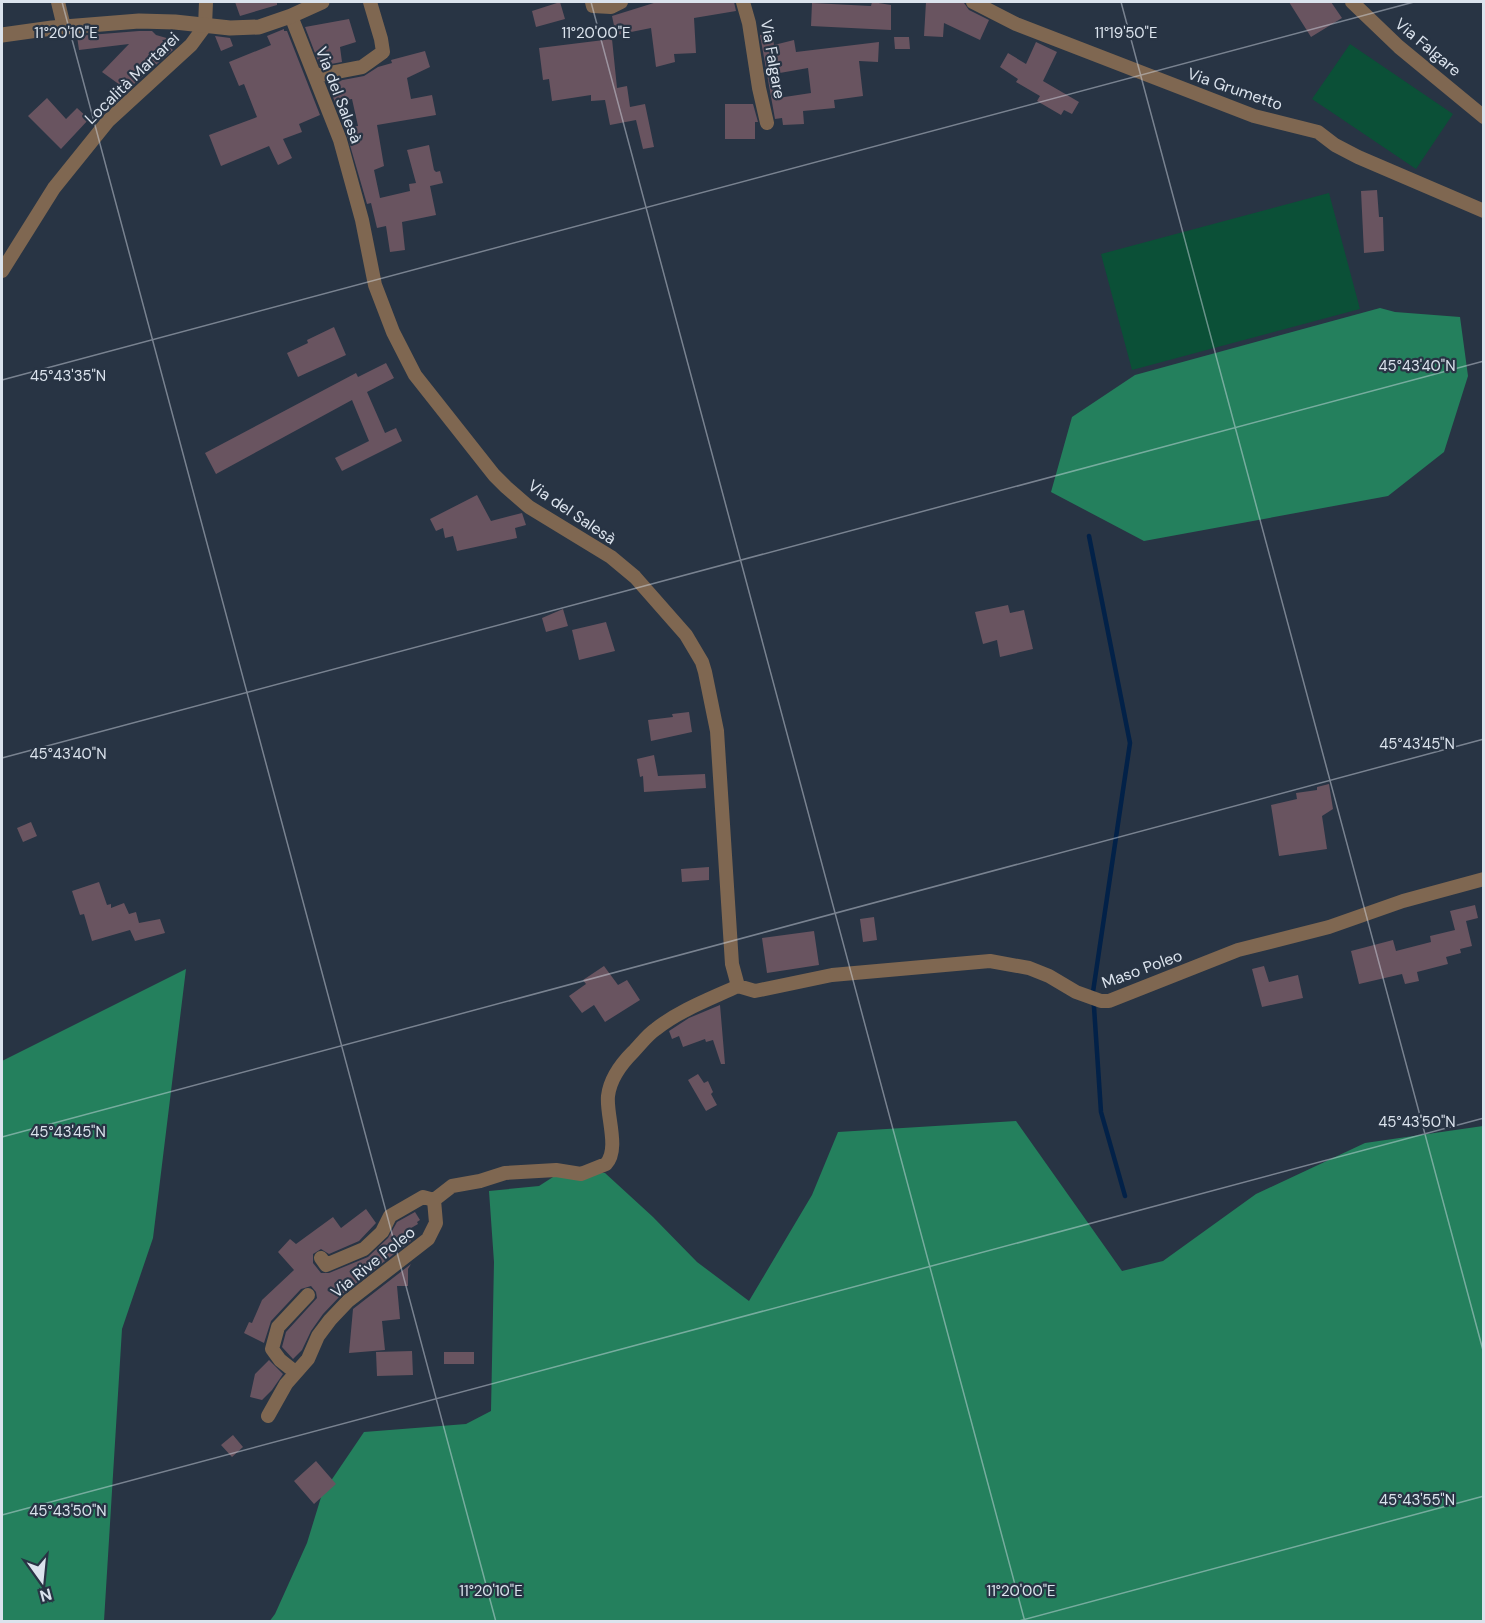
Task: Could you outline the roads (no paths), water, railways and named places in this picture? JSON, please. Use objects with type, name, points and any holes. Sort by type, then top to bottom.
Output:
[{"type":"street","points":[[58,2],[64,27]]},
{"type":"street","points":[[205,26],[206,2]]},
{"type":"street","points":[[2,35],[139,21],[259,27],[322,2]]},
{"type":"street","points":[[315,76],[362,67],[382,52],[381,39],[370,2]]},
{"type":"street","points":[[592,2],[593,6],[611,7],[621,2]]},
{"type":"street","name":"Via Falgare","points":[[742,2],[749,23],[767,123]]},
{"type":"street","name":"Via Grumetto","points":[[973,2],[1016,24],[1254,116],[1318,132],[1335,145],[1358,157],[1484,211]]},
{"type":"street","name":"Via Falgare","points":[[1352,2],[1399,47],[1484,117]]},
{"type":"street","name":"Via del Salesà","points":[[291,16],[340,140],[362,220],[375,285],[393,332],[415,375],[494,475],[529,507],[611,558],[635,577],[686,635],[702,662],[711,693],[717,731],[732,964],[738,986]]},
{"type":"street","name":"Località Martarei","points":[[2,271],[54,188],[108,121],[191,45],[205,26]]},
{"type":"street","name":"Maso Poleo","points":[[738,986],[755,991],[832,975],[990,961],[1029,968],[1090,998],[1109,1001],[1238,950],[1329,927],[1403,901],[1484,879]]},
{"type":"street","name":"Via Rive Poleo","points":[[434,1200],[452,1186],[480,1181],[505,1173],[556,1170],[581,1174],[606,1164],[613,1150],[608,1098],[613,1079],[624,1062],[654,1030],[679,1014],[738,986]]},
{"type":"street","name":"Via Rive Poleo","points":[[321,1258],[326,1265],[364,1249],[382,1232],[390,1216],[423,1197],[434,1200]]},
{"type":"street","name":"Via Rive Poleo","points":[[268,1416],[286,1384],[308,1359],[318,1336],[348,1300],[428,1239],[436,1223],[434,1200]]},
{"type":"street","name":"Via Rive Poleo","points":[[295,1372],[280,1360],[272,1349],[278,1327],[308,1294]]},
{"type":"waterway","points":[[1089,536],[1130,743],[1093,992],[1101,1112],[1125,1196]]}]
